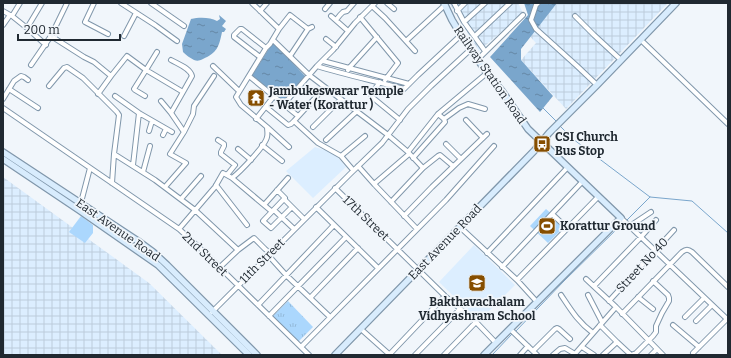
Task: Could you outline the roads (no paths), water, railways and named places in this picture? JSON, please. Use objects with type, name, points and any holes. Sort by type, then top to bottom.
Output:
[{"type":"main road","points":[[565,120],[676,3]]},
{"type":"main road","points":[[565,120],[621,60],[680,3]]},
{"type":"main road","name":"Railway Station Road","points":[[445,4],[461,35],[528,129],[622,219]]},
{"type":"main road","name":"East Avenue Road","points":[[335,355],[462,229],[565,120]]},
{"type":"main road","name":"East Avenue Road","points":[[339,355],[542,144]]},
{"type":"main road","name":"East Avenue Road","points":[[3,152],[153,252],[257,355]]},
{"type":"main road","name":"East Avenue Road","points":[[3,158],[158,265],[249,355]]},
{"type":"main road","points":[[484,355],[496,343],[512,331],[537,302],[622,219]]},
{"type":"street","points":[[3,25],[20,3]]},
{"type":"street","points":[[27,28],[42,3]]},
{"type":"street","points":[[31,65],[46,45],[67,3]]},
{"type":"street","points":[[94,3],[85,22],[108,34]]},
{"type":"street","points":[[121,3],[177,41]]},
{"type":"street","points":[[151,3],[184,26]]},
{"type":"street","points":[[252,3],[279,29]]},
{"type":"street","points":[[260,11],[267,3]]},
{"type":"street","points":[[325,9],[330,3]]},
{"type":"street","points":[[336,20],[354,3]]},
{"type":"street","points":[[387,3],[394,9]]},
{"type":"street","points":[[454,3],[464,22],[485,51]]},
{"type":"street","points":[[457,11],[465,3]]},
{"type":"street","points":[[464,22],[485,3]]},
{"type":"street","points":[[475,36],[510,3]]},
{"type":"street","points":[[538,3],[531,20],[536,29],[597,85]]},
{"type":"street","points":[[406,41],[445,4]]},
{"type":"street","points":[[284,104],[317,66],[336,47],[348,31],[373,5],[415,51]]},
{"type":"street","points":[[3,11],[11,15],[46,45]]},
{"type":"street","points":[[124,36],[136,13]]},
{"type":"street","points":[[478,59],[523,15]]},
{"type":"street","points":[[289,147],[241,105],[236,97],[266,48],[290,16],[310,28],[290,56]]},
{"type":"street","points":[[331,16],[348,31]]},
{"type":"street","points":[[575,16],[621,60]]},
{"type":"street","points":[[360,18],[398,63],[371,94],[372,97],[400,120]]},
{"type":"street","points":[[260,57],[234,36],[240,29],[242,29],[266,48]]},
{"type":"street","points":[[317,66],[404,89],[461,35]]},
{"type":"street","points":[[51,36],[94,62],[111,76]]},
{"type":"street","points":[[347,75],[349,68],[377,37]]},
{"type":"street","points":[[326,39],[336,47]]},
{"type":"street","points":[[273,40],[309,75],[388,135],[409,153],[423,168]]},
{"type":"street","points":[[642,40],[728,124]]},
{"type":"street","name":"11th Street","points":[[208,316],[353,170],[382,143],[408,109],[472,49]]},
{"type":"street","points":[[144,96],[134,89],[158,52]]},
{"type":"street","points":[[98,94],[126,56],[183,92]]},
{"type":"street","points":[[171,113],[192,76],[188,70],[172,60]]},
{"type":"street","points":[[323,61],[409,84]]},
{"type":"street","points":[[49,86],[67,66],[83,78],[117,112],[118,115],[112,183]]},
{"type":"street","points":[[213,66],[239,92]]},
{"type":"street","points":[[374,184],[409,153],[438,114],[487,73]]},
{"type":"street","points":[[3,99],[14,81],[21,76],[28,80]]},
{"type":"street","points":[[165,187],[186,163],[170,154],[193,114],[194,106],[214,76]]},
{"type":"street","points":[[249,76],[298,116]]},
{"type":"street","points":[[266,107],[288,124],[291,124],[325,87]]},
{"type":"street","points":[[10,89],[38,108]]},
{"type":"street","points":[[115,96],[139,113],[172,132]]},
{"type":"street","points":[[256,119],[274,96]]},
{"type":"street","points":[[313,127],[341,99]]},
{"type":"street","points":[[161,102],[171,113],[184,132]]},
{"type":"street","points":[[413,158],[445,122],[444,119],[459,108],[468,104],[485,109]]},
{"type":"street","name":"2nd Street","points":[[3,108],[179,229],[309,355]]},
{"type":"street","points":[[326,140],[357,111]]},
{"type":"street","points":[[133,165],[139,113]]},
{"type":"street","points":[[438,114],[444,119]]},
{"type":"street","points":[[466,120],[483,138]]},
{"type":"street","points":[[149,131],[152,121]]},
{"type":"street","points":[[294,121],[318,143],[341,156],[353,170]]},
{"type":"street","points":[[232,178],[251,160],[267,138],[267,127]]},
{"type":"street","points":[[162,135],[166,128]]},
{"type":"street","points":[[404,216],[487,134]]},
{"type":"street","points":[[341,156],[365,136]]},
{"type":"street","points":[[218,140],[223,142],[225,145],[221,154],[234,165],[227,175]]},
{"type":"street","points":[[446,144],[461,159]]},
{"type":"street","points":[[262,145],[282,161]]},
{"type":"street","points":[[143,172],[150,146]]},
{"type":"street","points":[[301,347],[446,200],[494,146]]},
{"type":"street","points":[[238,149],[251,160]]},
{"type":"street","points":[[114,154],[133,165],[181,199],[238,250]]},
{"type":"street","points":[[391,202],[423,168],[439,155],[453,166]]},
{"type":"street","points":[[358,166],[417,229]]},
{"type":"street","points":[[79,210],[90,168]]},
{"type":"street","points":[[487,253],[567,168]]},
{"type":"street","points":[[179,229],[216,185],[223,174],[232,178],[294,229]]},
{"type":"street","points":[[181,199],[200,176]]},
{"type":"street","points":[[264,205],[288,178]]},
{"type":"street","points":[[502,267],[582,182]]},
{"type":"street","points":[[216,185],[247,225]]},
{"type":"street","name":"17th Street","points":[[335,188],[419,271],[445,296],[476,322],[496,343]]},
{"type":"street","points":[[276,190],[285,198]]},
{"type":"street","points":[[517,280],[598,197]]},
{"type":"street","points":[[292,206],[270,228],[263,220],[284,199],[292,206],[304,219]]},
{"type":"street","points":[[316,207],[378,268]]},
{"type":"street","points":[[630,227],[651,212]]},
{"type":"street","points":[[552,214],[567,228]]},
{"type":"street","points":[[622,219],[728,319],[693,353]]},
{"type":"street","points":[[594,286],[656,220]]},
{"type":"street","points":[[258,305],[334,225]]},
{"type":"street","points":[[462,229],[517,280],[537,302]]},
{"type":"street","name":"Street No 40","points":[[609,301],[674,230]]},
{"type":"street","points":[[269,316],[346,237]]},
{"type":"street","points":[[219,268],[238,250],[254,238],[286,275],[330,317]]},
{"type":"street","points":[[310,298],[358,248]]},
{"type":"street","points":[[622,314],[652,281],[685,249],[689,250],[728,287]]},
{"type":"street","points":[[586,279],[663,355]]},
{"type":"street","points":[[588,295],[601,324],[618,343],[634,354],[656,332],[656,326],[669,301],[668,295],[652,281]]},
{"type":"street","points":[[561,295],[580,322],[593,333]]},
{"type":"street","points":[[362,330],[389,355],[445,296]]},
{"type":"street","points":[[638,297],[653,309]]},
{"type":"street","points":[[685,317],[704,298]]},
{"type":"street","points":[[696,321],[712,305]]},
{"type":"street","points":[[553,355],[560,348],[565,348],[575,355],[616,308]]},
{"type":"street","points":[[415,355],[460,309]]},
{"type":"street","points":[[444,355],[476,322]]},
{"type":"street","points":[[673,325],[699,347]]},
{"type":"street","points":[[533,351],[557,328],[570,339]]},
{"type":"street","points":[[512,331],[538,355]]},
{"type":"street","points":[[603,355],[615,343],[618,343]]},
{"type":"street","points":[[520,355],[528,346]]},
{"type":"street","points":[[582,347],[594,355]]},
{"type":"street","points":[[651,355],[657,349]]},
{"type":"water","points":[[524,3],[557,3],[521,49],[521,60],[553,96],[540,112],[490,57],[528,15]]},
{"type":"water","points":[[219,15],[226,21],[222,26],[226,29],[222,32],[217,49],[208,57],[198,61],[185,54],[183,52],[182,44],[191,19],[204,18],[217,21],[220,19]]},
{"type":"water","points":[[273,42],[305,76],[282,103],[251,77]]},
{"type":"waterway","points":[[542,107],[557,122]]},
{"type":"waterway","points":[[560,126],[573,139],[650,197],[692,201],[728,233]]},
{"type":"waterway","points":[[627,220],[650,197]]},
{"type":"waterway","points":[[515,332],[624,222]]},
{"type":"waterway","points":[[492,355],[512,334]]},
{"type":"place","name":"Jambukeswarar Temple - Water (Korattur )","points":[[256,98]]},
{"type":"place","name":"CSI Church Bus Stop","points":[[542,144]]},
{"type":"place","name":"Korattur Ground","points":[[547,226]]},
{"type":"place","name":"Bakthavachalam Vidhyashram School","points":[[477,283]]}]
